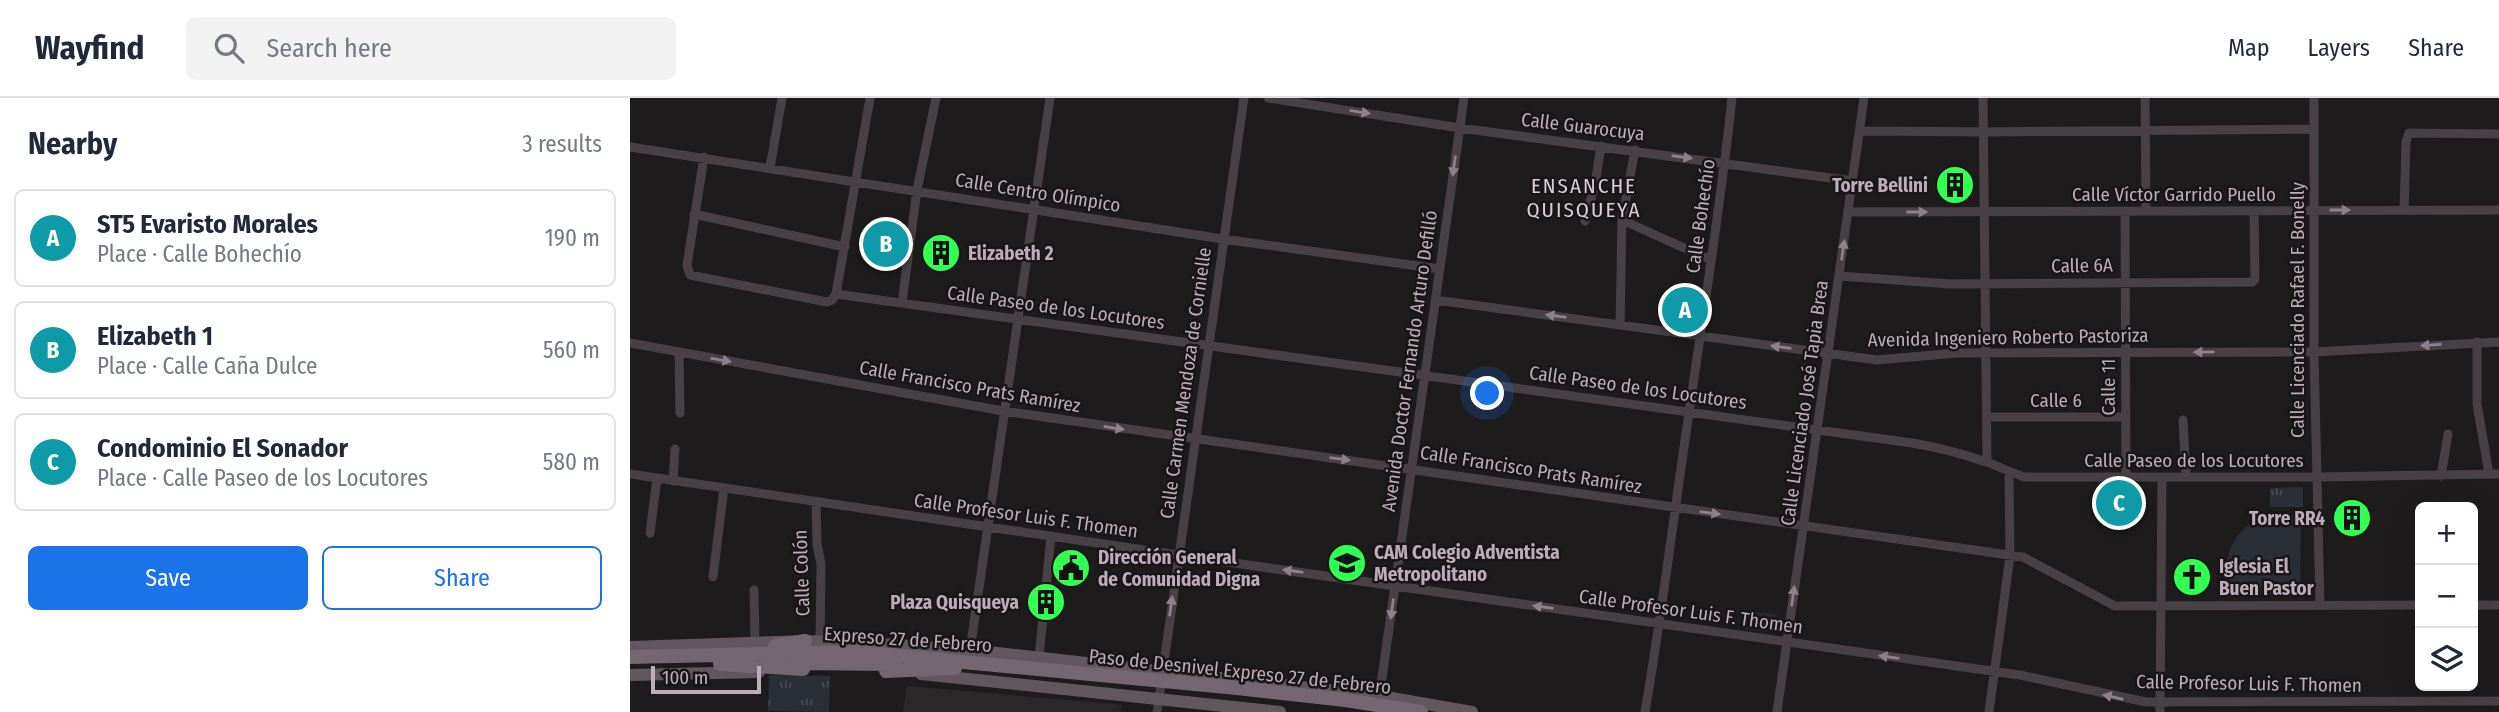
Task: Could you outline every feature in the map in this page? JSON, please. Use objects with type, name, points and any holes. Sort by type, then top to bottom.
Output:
[{"type":"highway","points":[[630,665],[719,660],[813,642]]},
{"type":"highway","points":[[882,643],[954,664]]},
{"type":"highway","points":[[630,657],[719,660],[814,670]]},
{"type":"highway","name":"Expreso 27 de Febrero","points":[[719,660],[954,664],[1053,673]]},
{"type":"highway","points":[[885,671],[954,664]]},
{"type":"highway","name":"Paso de Desnivel Expreso 27 de Febrero","points":[[1053,673],[1366,712]]},
{"type":"highway","name":"Paso de Desnivel Expreso 27 de Febrero","points":[[1053,673],[1345,700],[1421,712]]},
{"type":"main road","points":[[630,647],[882,643],[1040,657],[1472,712]]},
{"type":"main road","points":[[630,675],[814,670],[885,671],[1158,696],[1280,712]]},
{"type":"street","points":[[770,168],[782,98]]},
{"type":"street","points":[[836,294],[870,98]]},
{"type":"street","points":[[902,303],[917,190],[936,98]]},
{"type":"street","points":[[970,650],[1050,98]]},
{"type":"street","name":"Calle Carmen Mendoza de Cornielle","points":[[1158,696],[1244,98]]},
{"type":"street","name":"Calle Guarocuya","points":[[1268,98],[1460,128],[1853,181]]},
{"type":"street","name":"Avenida Doctor Fernando Arturo Defilló","points":[[1378,712],[1464,98]]},
{"type":"street","name":"Calle Bohechío","points":[[1645,712],[1702,337],[1732,98]]},
{"type":"street","name":"Calle Licenciado José Tapia Brea","points":[[1777,712],[1864,98]]},
{"type":"street","points":[[1983,98],[1987,461]]},
{"type":"street","points":[[2145,98],[2146,211]]},
{"type":"street","name":"Calle Licenciado Rafael F. Bonelly","points":[[2314,98],[2314,352],[2320,605]]},
{"type":"street","points":[[1860,131],[2314,129]]},
{"type":"street","points":[[2404,210],[2406,142],[2409,133],[2499,134]]},
{"type":"street","points":[[1585,220],[1595,184],[1601,146]]},
{"type":"street","name":"Calle Centro Olímpico","points":[[630,147],[1223,239],[1440,269]]},
{"type":"street","points":[[1620,325],[1622,220],[1635,150]]},
{"type":"street","points":[[704,157],[694,214],[845,247]]},
{"type":"street","name":"Calle Víctor Garrido Puello","points":[[1849,212],[2499,210]]},
{"type":"street","name":"Calle 6A","points":[[1840,276],[1950,284],[2253,282],[2255,211]]},
{"type":"street","name":"Calle 11","points":[[2125,212],[2126,478]]},
{"type":"street","name":"Calle Paseo de los Locutores","points":[[694,214],[687,265],[693,278],[827,302],[836,294],[1937,447],[1987,461],[2009,473],[2037,478],[2494,474]]},
{"type":"street","points":[[1622,220],[1711,260]]},
{"type":"street","name":"Avenida Ingeniero Roberto Pastoriza","points":[[1436,300],[1891,360],[1957,353],[2314,352],[2499,342]]},
{"type":"street","points":[[2477,342],[2477,404],[2494,474]]},
{"type":"street","name":"Calle Francisco Prats Ramírez","points":[[630,343],[1003,411],[2023,557],[2115,606],[2415,605]]},
{"type":"street","points":[[679,352],[680,413]]},
{"type":"street","name":"Calle 6","points":[[1986,417],[2125,417]]},
{"type":"street","points":[[2183,420],[2186,477]]},
{"type":"street","points":[[2441,476],[2448,434]]},
{"type":"street","points":[[673,481],[675,449]]},
{"type":"street","points":[[1989,712],[2010,556],[2009,473]]},
{"type":"street","name":"Calle Profesor Luis F. Thomen","points":[[630,474],[2020,675],[2160,707],[2306,707],[2499,701]]},
{"type":"street","points":[[650,533],[657,478]]},
{"type":"street","points":[[2160,707],[2162,478]]},
{"type":"street","points":[[713,577],[724,488]]},
{"type":"street","name":"Calle Colón","points":[[813,642],[820,556],[817,544],[816,502]]},
{"type":"street","points":[[1040,657],[1051,536]]},
{"type":"street","points":[[754,590],[755,643]]},
{"type":"street","points":[[2478,605],[2499,604]]},
{"type":"street","points":[[1157,712],[1158,696]]},
{"type":"shaded area","points":[[1748,611],[1777,614],[1774,632],[1746,629]]},
{"type":"shaded area","points":[[907,686],[1122,705],[1120,712],[903,712]]},
{"type":"green space","points":[[2303,487],[2303,507],[2270,507],[2270,488]]},
{"type":"green space","points":[[2301,514],[2300,596],[2226,592],[2227,563],[2237,536],[2252,523],[2262,519]]},
{"type":"green space","points":[[769,675],[830,676],[829,712],[768,711]]},
{"type":"place","name":"Torre Bellini","points":[[1955,185]]},
{"type":"place","name":"Elizabeth 1","points":[[886,244]]},
{"type":"place","name":"Elizabeth 2","points":[[941,253]]},
{"type":"place","name":"ST5 Evaristo Morales","points":[[1685,310]]},
{"type":"place","name":"Condominio El Sonador","points":[[2119,503]]},
{"type":"place","name":"Torre RR4","points":[[2352,518]]},
{"type":"place","name":"CAM Colegio Adventista Metropolitano","points":[[1347,563]]},
{"type":"place","name":"Dirección General de Comunidad Digna","points":[[1071,568]]},
{"type":"place","name":"Iglesia El Buen Pastor","points":[[2192,577]]},
{"type":"place","name":"Plaza Quisqueya","points":[[1046,602]]},
{"type":"district","name":"ENSANCHE QUISQUEYA","points":[[1584,198]]}]
